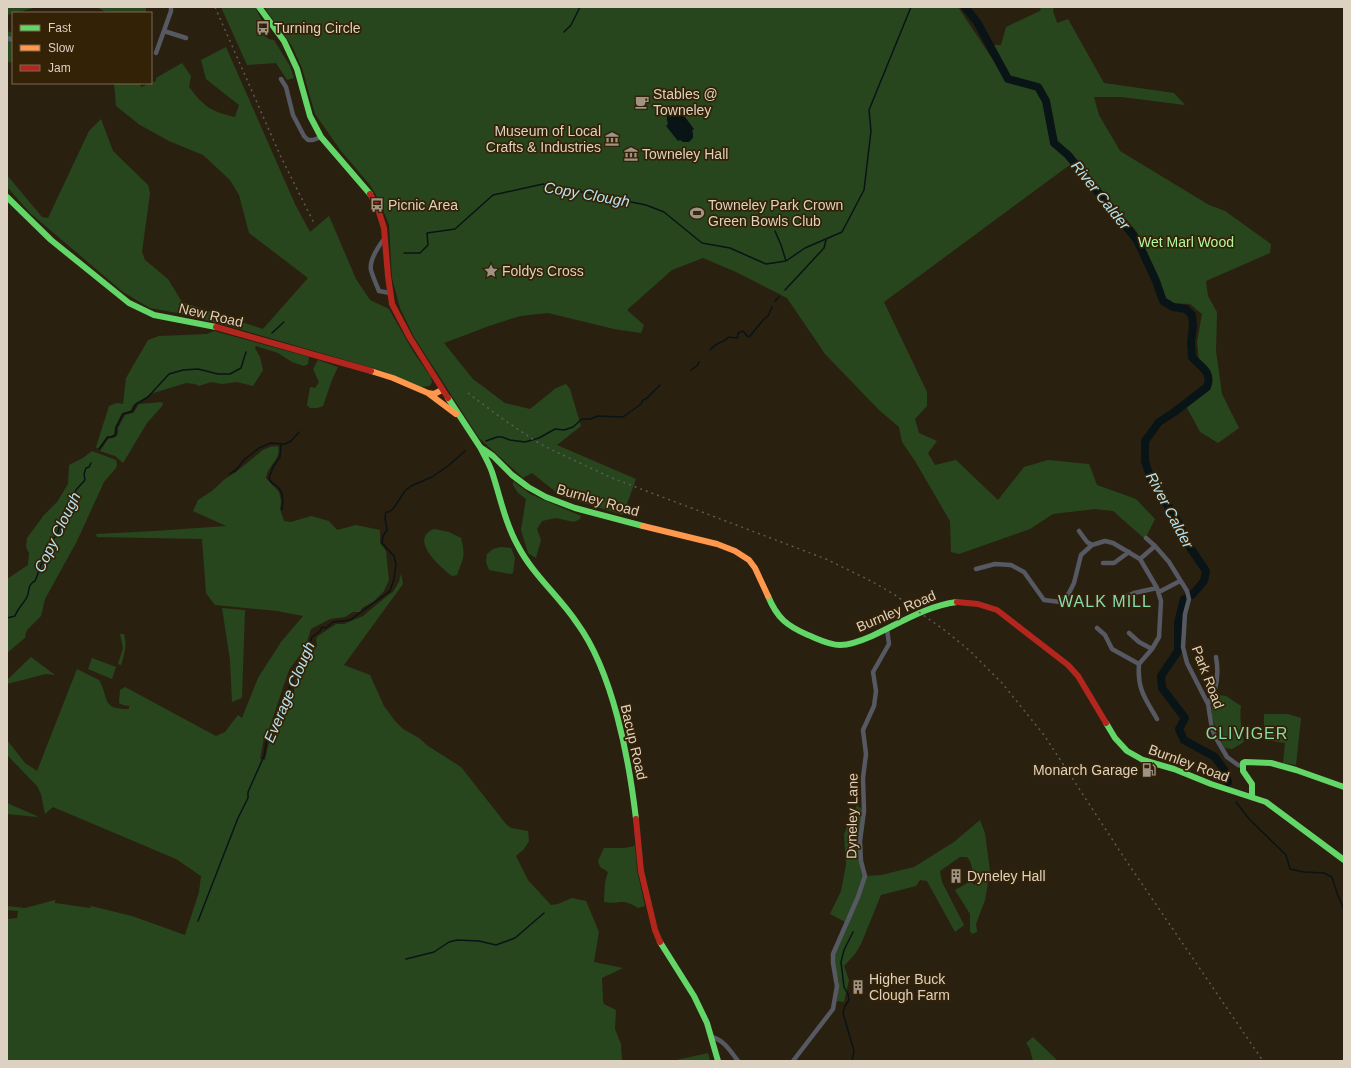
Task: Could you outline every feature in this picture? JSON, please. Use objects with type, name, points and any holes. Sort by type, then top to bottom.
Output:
[{"type":"main road","points":[[259,7],[284,41],[297,69],[310,116],[321,137],[366,189],[377,206],[384,228],[392,304],[410,338],[480,447]]},
{"type":"main road","name":"New Road","points":[[7,197],[24,215],[130,304],[154,315],[211,326],[393,378],[428,393],[461,418]]},
{"type":"main road","points":[[428,393],[434,394],[442,390]]},
{"type":"main road","name":"Burnley Road","points":[[480,447],[489,452],[520,481],[548,498],[611,518],[722,546],[742,555],[749,560],[759,574],[776,612],[781,619],[801,632],[820,640],[841,645],[861,640],[887,629],[923,610],[941,604],[970,602],[986,605],[996,610],[1068,665],[1078,676],[1115,738],[1127,751],[1143,760],[1174,769],[1211,784],[1266,802],[1344,860]]},
{"type":"main road","name":"Bacup Road","points":[[480,447],[491,470],[517,545],[530,565],[577,622],[591,644],[600,665],[616,712],[624,749],[633,794],[641,871],[656,930],[664,949],[694,996],[707,1023],[718,1061]]},
{"type":"main road","points":[[1242,766],[1245,762],[1271,763],[1344,787]]},
{"type":"main road","name":"Park Road","points":[[1242,766],[1242,770],[1252,785],[1252,797]]},
{"type":"street","points":[[156,53],[171,11],[171,7]]},
{"type":"street","points":[[164,31],[186,38]]},
{"type":"street","points":[[281,79],[286,87],[293,114],[304,136],[308,140],[321,137]]},
{"type":"street","points":[[385,237],[373,257],[371,268],[379,291],[390,293]]},
{"type":"street","points":[[1079,531],[1087,542],[1092,545]]},
{"type":"street","points":[[1127,596],[1134,593],[1158,590],[1180,581],[1169,562],[1146,538]]},
{"type":"street","points":[[976,569],[995,564],[1011,565],[1024,572],[1044,600],[1060,602],[1069,593],[1074,583],[1081,555],[1092,545],[1105,541],[1113,543],[1140,559],[1158,590],[1161,601],[1159,637],[1152,649],[1138,664],[1138,677],[1142,694],[1158,719]]},
{"type":"street","points":[[1140,559],[1155,546]]},
{"type":"street","points":[[1103,563],[1114,563],[1129,552]]},
{"type":"street","name":"Park Road","points":[[1180,581],[1187,591],[1188,599],[1182,647],[1187,663],[1208,704],[1212,729],[1223,752],[1242,766]]},
{"type":"street","points":[[1098,628],[1105,635],[1112,649],[1138,664]]},
{"type":"street","name":"Dyneley Lane","points":[[793,1061],[834,1009],[838,986],[832,954],[858,897],[865,876],[861,861],[860,841],[864,811],[863,778],[866,754],[863,730],[874,706],[876,691],[873,672],[889,644],[887,629]]},
{"type":"street","points":[[1129,633],[1139,642],[1152,649]]},
{"type":"street","points":[[1208,704],[1214,696],[1218,681],[1216,657]]},
{"type":"street","points":[[712,1037],[717,1038],[723,1043],[738,1061]]},
{"type":"green space","points":[[7,7],[37,7],[18,12],[12,12],[12,14],[7,15]]},
{"type":"green space","points":[[97,7],[146,7],[146,12],[105,12]]},
{"type":"green space","points":[[221,7],[255,7],[262,21],[263,35],[274,40],[290,66],[294,78],[287,80],[276,63],[247,65]]},
{"type":"green space","points":[[264,7],[958,7],[1007,81],[1036,88],[1045,101],[1053,145],[1071,164],[884,302],[927,392],[927,406],[915,419],[919,433],[937,441],[928,453],[935,465],[956,460],[998,500],[1024,467],[1048,460],[1089,464],[1097,485],[1136,499],[1155,519],[1145,539],[1113,511],[1095,509],[1053,514],[1030,529],[959,554],[951,552],[950,521],[915,461],[902,442],[899,427],[879,410],[825,354],[787,298],[736,272],[703,258],[672,270],[627,310],[644,325],[641,333],[614,329],[548,313],[520,316],[444,343],[473,379],[505,403],[530,409],[556,388],[566,384],[570,389],[581,426],[557,445],[636,479],[623,515],[561,496],[532,473],[523,478],[479,438],[414,337],[400,308],[392,278],[389,225],[380,202],[370,185],[341,151],[315,114],[302,68],[292,46]]},
{"type":"green space","name":"Wet Marl Wood","points":[[1041,7],[1054,7],[1053,11],[1057,23],[1068,19],[1104,83],[1174,93],[1185,105],[1122,97],[1094,97],[1099,115],[1120,151],[1209,205],[1225,211],[1271,244],[1270,253],[1206,281],[1208,296],[1217,312],[1216,351],[1222,394],[1239,428],[1218,443],[1200,432],[1186,406],[1208,390],[1212,381],[1208,370],[1199,360],[1197,342],[1202,314],[1190,304],[1169,303],[1161,296],[1137,232],[1074,158],[1055,142],[1049,100],[1039,85],[1009,77],[990,45],[1001,45],[1006,27],[1040,11]]},
{"type":"green space","points":[[7,31],[12,33],[12,63],[7,61]]},
{"type":"green space","points":[[226,47],[295,204],[310,232],[329,216],[356,279],[370,300],[389,309],[414,353],[431,377],[432,382],[430,386],[421,387],[383,371],[225,325],[150,308],[123,292],[30,213],[7,187],[7,175],[42,217],[48,218],[89,131],[101,119],[113,151],[148,185],[150,193],[142,252],[145,260],[168,279],[182,302],[263,329],[308,278],[249,233],[239,195],[230,180],[203,155],[169,141],[140,125],[116,106],[114,84],[140,84],[141,87],[152,84],[156,81],[156,78],[182,63],[191,76],[189,87],[199,99],[214,111],[235,117],[239,105],[206,79],[201,60]]},
{"type":"green space","points":[[214,331],[309,357],[308,364],[304,366],[292,362],[278,353],[256,346],[255,348],[260,357],[263,370],[253,386],[237,382],[222,384],[211,382],[199,386],[186,383],[150,394],[138,404],[134,404],[130,411],[122,413],[115,427],[114,434],[107,436],[98,449],[96,447],[109,406],[117,403],[123,404],[126,378],[148,340],[159,336],[207,334]]},
{"type":"green space","points":[[318,360],[338,367],[323,406],[310,408],[307,405],[310,387],[315,388],[319,382],[313,369]]},
{"type":"green space","points":[[162,402],[163,405],[147,423],[123,463],[115,456],[100,451],[108,439],[115,437],[118,433],[118,428],[125,415],[133,413],[139,404]]},
{"type":"green space","points":[[278,446],[278,455],[266,478],[279,492],[281,501],[280,509],[284,521],[291,522],[311,516],[329,521],[337,530],[356,525],[380,530],[380,543],[386,551],[389,580],[384,591],[373,602],[362,608],[360,612],[353,612],[345,617],[330,619],[311,629],[305,648],[289,670],[268,732],[264,738],[260,759],[265,760],[269,742],[275,732],[278,722],[293,698],[296,676],[317,646],[316,639],[318,636],[336,624],[344,624],[363,616],[393,592],[399,582],[401,574],[403,584],[344,665],[370,675],[384,706],[403,729],[419,738],[428,746],[461,767],[506,824],[511,828],[528,831],[529,841],[524,849],[516,856],[528,880],[551,905],[558,904],[572,898],[586,901],[599,932],[594,962],[623,968],[602,978],[604,1004],[616,1010],[615,1029],[621,1044],[622,1061],[7,1061],[7,919],[17,918],[18,911],[7,910],[7,906],[25,908],[55,900],[55,903],[90,908],[91,906],[132,916],[185,935],[199,892],[201,876],[176,859],[53,807],[45,814],[41,794],[37,786],[7,755],[7,740],[25,763],[37,771],[77,669],[99,680],[107,702],[114,707],[129,709],[129,706],[119,703],[120,690],[125,687],[216,736],[225,732],[238,715],[242,718],[258,678],[281,642],[303,616],[277,611],[215,605],[206,593],[202,539],[97,537],[96,534],[226,526],[193,511],[198,500],[212,491],[225,479],[263,450]]},
{"type":"green space","points":[[92,451],[116,460],[116,468],[104,482],[77,541],[45,599],[41,616],[27,630],[26,637],[7,653],[7,579],[28,565],[29,553],[26,547],[27,538],[44,515],[57,502],[68,484],[69,465],[83,458]]},
{"type":"green space","points":[[513,481],[530,494],[581,516],[580,519],[574,522],[556,518],[542,521],[537,529],[541,540],[536,558],[528,553],[521,530],[526,499],[518,493],[513,485]]},
{"type":"green space","points":[[434,529],[449,532],[461,538],[463,558],[457,575],[452,576],[441,567],[425,546],[424,539],[427,534]]},
{"type":"green space","points":[[501,547],[511,548],[515,558],[513,573],[510,574],[489,570],[486,562],[487,554],[493,549]]},
{"type":"green space","points":[[222,608],[245,610],[242,698],[232,702],[230,660]]},
{"type":"green space","points":[[120,634],[124,634],[125,642],[121,665],[118,664],[123,648]]},
{"type":"green space","points":[[31,657],[55,675],[46,674],[7,684],[7,680]]},
{"type":"green space","points":[[92,658],[116,667],[112,679],[88,669]]},
{"type":"green space","points":[[1218,695],[1226,696],[1241,706],[1240,710],[1244,742],[1232,749],[1225,748],[1213,719],[1211,707],[1212,702]]},
{"type":"green space","points":[[1264,714],[1288,714],[1301,718],[1296,765],[1283,763],[1285,743],[1264,740]]},
{"type":"green space","points":[[7,803],[39,817],[7,814]]},
{"type":"green space","points":[[857,805],[864,811],[860,841],[865,876],[881,875],[914,867],[954,842],[980,820],[985,833],[990,871],[985,900],[976,924],[977,932],[972,934],[970,931],[970,914],[955,890],[971,881],[974,885],[976,883],[970,861],[967,857],[960,857],[940,871],[942,882],[964,925],[955,932],[927,881],[920,880],[916,886],[881,895],[861,944],[855,954],[844,966],[849,980],[844,1002],[837,1001],[839,981],[835,967],[834,955],[847,923],[830,914],[841,891],[846,865],[844,834]]},
{"type":"green space","points":[[635,846],[637,870],[645,906],[638,908],[624,902],[604,902],[605,882],[608,872],[600,867],[598,861],[604,848],[624,848]]},
{"type":"green space","points":[[1033,1037],[1058,1061],[1033,1061],[1030,1049],[1026,1043]]},
{"type":"green space","points":[[708,1053],[710,1061],[672,1061]]},
{"type":"shaded area","points":[[672,112],[680,115],[682,113],[694,129],[692,131],[693,138],[689,142],[678,141],[666,126],[668,124],[667,115]]},
{"type":"waterway","points":[[564,32],[571,25],[580,7]]},
{"type":"waterway","name":"Everage Clough","points":[[775,231],[786,261],[805,248],[842,232],[864,190],[871,131],[869,110],[911,7]]},
{"type":"waterway","name":"River Calder","points":[[965,7],[977,22],[1008,79],[1038,87],[1046,101],[1054,143],[1068,155],[1137,240],[1156,281],[1163,301],[1173,307],[1186,309],[1192,315],[1192,357],[1207,373],[1207,387],[1159,422],[1145,441],[1145,461],[1151,480],[1181,527],[1183,537],[1206,571],[1204,581],[1192,595],[1184,599],[1178,623],[1178,651],[1161,676],[1162,688],[1185,718],[1179,729],[1184,740],[1215,757],[1225,771],[1228,782]]},
{"type":"waterway","name":"Copy Clough","points":[[404,253],[420,253],[428,245],[427,233],[455,229],[493,195],[543,184],[646,205],[664,212],[702,243],[730,248],[766,264],[786,261]]},
{"type":"waterway","points":[[785,290],[824,248],[826,240]]},
{"type":"waterway","points":[[775,301],[779,297]]},
{"type":"waterway","points":[[710,350],[715,345],[729,337],[738,337],[738,333],[743,331],[748,337],[750,336],[768,316],[772,307]]},
{"type":"waterway","name":"Copy Clough","points":[[272,333],[284,322]]},
{"type":"waterway","name":"Copy Clough","points":[[99,449],[108,437],[116,435],[116,428],[123,414],[133,411],[136,404],[148,397],[169,374],[183,370],[198,369],[218,374],[230,374],[241,368],[246,352]]},
{"type":"waterway","name":"Everage Clough","points":[[691,370],[697,366],[699,362]]},
{"type":"waterway","points":[[486,441],[497,437],[502,437],[510,440],[525,442],[539,438],[555,429],[564,430],[573,427],[582,419],[590,419],[598,416],[623,417],[641,404],[643,400],[646,399],[660,385]]},
{"type":"waterway","points":[[230,474],[259,448],[271,443],[285,444],[291,441],[299,432]]},
{"type":"waterway","points":[[281,444],[280,457],[273,467],[269,478],[281,492],[283,501],[282,510]]},
{"type":"waterway","name":"Everage Clough","points":[[198,921],[238,818],[248,798],[248,792],[264,756],[267,738],[272,732],[293,676],[307,652],[312,637],[320,631],[322,627],[326,628],[333,622],[350,620],[390,591],[394,579],[396,564],[394,556],[382,543],[383,536],[387,530],[385,519],[386,512],[393,509],[405,491],[411,486],[432,477],[448,466],[465,451]]},
{"type":"waterway","name":"Copy Clough","points":[[7,618],[15,616],[27,597],[30,586],[35,581],[47,545],[57,535],[61,521],[70,507],[76,490],[85,480],[84,474],[86,468],[89,467],[91,463]]},
{"type":"waterway","name":"River Calder","points":[[1236,802],[1250,820],[1286,855],[1290,869],[1304,872],[1324,873],[1332,877],[1344,910]]},
{"type":"waterway","points":[[406,959],[434,952],[449,942],[457,940],[479,941],[496,945],[515,938],[544,913]]},
{"type":"waterway","points":[[852,1061],[854,1051],[843,1013],[849,1000],[848,994],[844,987],[841,962],[844,950],[853,932]]},
{"type":"railway","points":[[215,7],[280,155],[314,223]]},
{"type":"railway","points":[[468,393],[537,442],[612,478],[826,559],[871,581],[895,595],[947,632],[970,651],[1002,683],[1044,735],[1127,862],[1263,1061]]},
{"type":"traffic: fast","points":[[259,7],[284,41],[297,69],[310,116],[321,137],[370,194]]},
{"type":"traffic: fast","points":[[7,197],[51,240],[129,303],[154,315],[216,327]]},
{"type":"traffic: fast","points":[[448,398],[480,447],[493,456],[512,475],[528,487],[546,497],[575,508],[643,526]]},
{"type":"traffic: fast","points":[[480,447],[491,469],[513,537],[524,557],[577,623],[590,643],[600,666],[610,691],[624,744],[636,819]]},
{"type":"traffic: fast","points":[[768,596],[771,604],[779,616],[788,625],[820,640],[840,645],[861,641],[924,611],[957,602]]},
{"type":"traffic: fast","points":[[1106,723],[1115,738],[1127,751],[1143,760],[1174,769],[1211,784],[1266,802],[1344,860]]},
{"type":"traffic: fast","points":[[1252,797],[1252,784],[1243,771],[1243,763],[1245,762],[1271,763],[1344,787]]},
{"type":"traffic: fast","points":[[660,942],[694,996],[707,1023],[718,1061]]},
{"type":"traffic: slow","points":[[371,371],[393,378],[428,393],[434,394],[442,390]]},
{"type":"traffic: slow","points":[[428,393],[456,414]]},
{"type":"traffic: slow","points":[[643,526],[717,544],[735,551],[749,560],[755,568],[768,596]]},
{"type":"traffic: jam","points":[[370,194],[377,206],[384,228],[392,304],[410,338],[448,398]]},
{"type":"traffic: jam","points":[[216,327],[371,371]]},
{"type":"traffic: jam","points":[[957,602],[978,604],[997,610],[1068,665],[1078,676],[1106,723]]},
{"type":"traffic: jam","points":[[636,819],[641,871],[655,930],[660,942]]},
{"type":"place","name":"Turning Circle","points":[[263,28]]},
{"type":"place","name":"Stables @ Towneley","points":[[642,102]]},
{"type":"place","name":"Museum of Local Crafts & Industries","points":[[612,139]]},
{"type":"place","name":"Towneley Hall","points":[[631,154]]},
{"type":"place","name":"Picnic Area","points":[[377,205]]},
{"type":"place","name":"Towneley Park Crown Green Bowls Club","points":[[697,213]]},
{"type":"place","name":"Foldys Cross","points":[[491,271]]},
{"type":"place","name":"Monarch Garage","points":[[1149,770]]},
{"type":"place","name":"Dyneley Hall","points":[[956,876]]},
{"type":"place","name":"Higher Buck Clough Farm","points":[[858,987]]},
{"type":"district","name":"WALK MILL","points":[[1105,601]]},
{"type":"district","name":"CLIVIGER","points":[[1247,733]]}]
